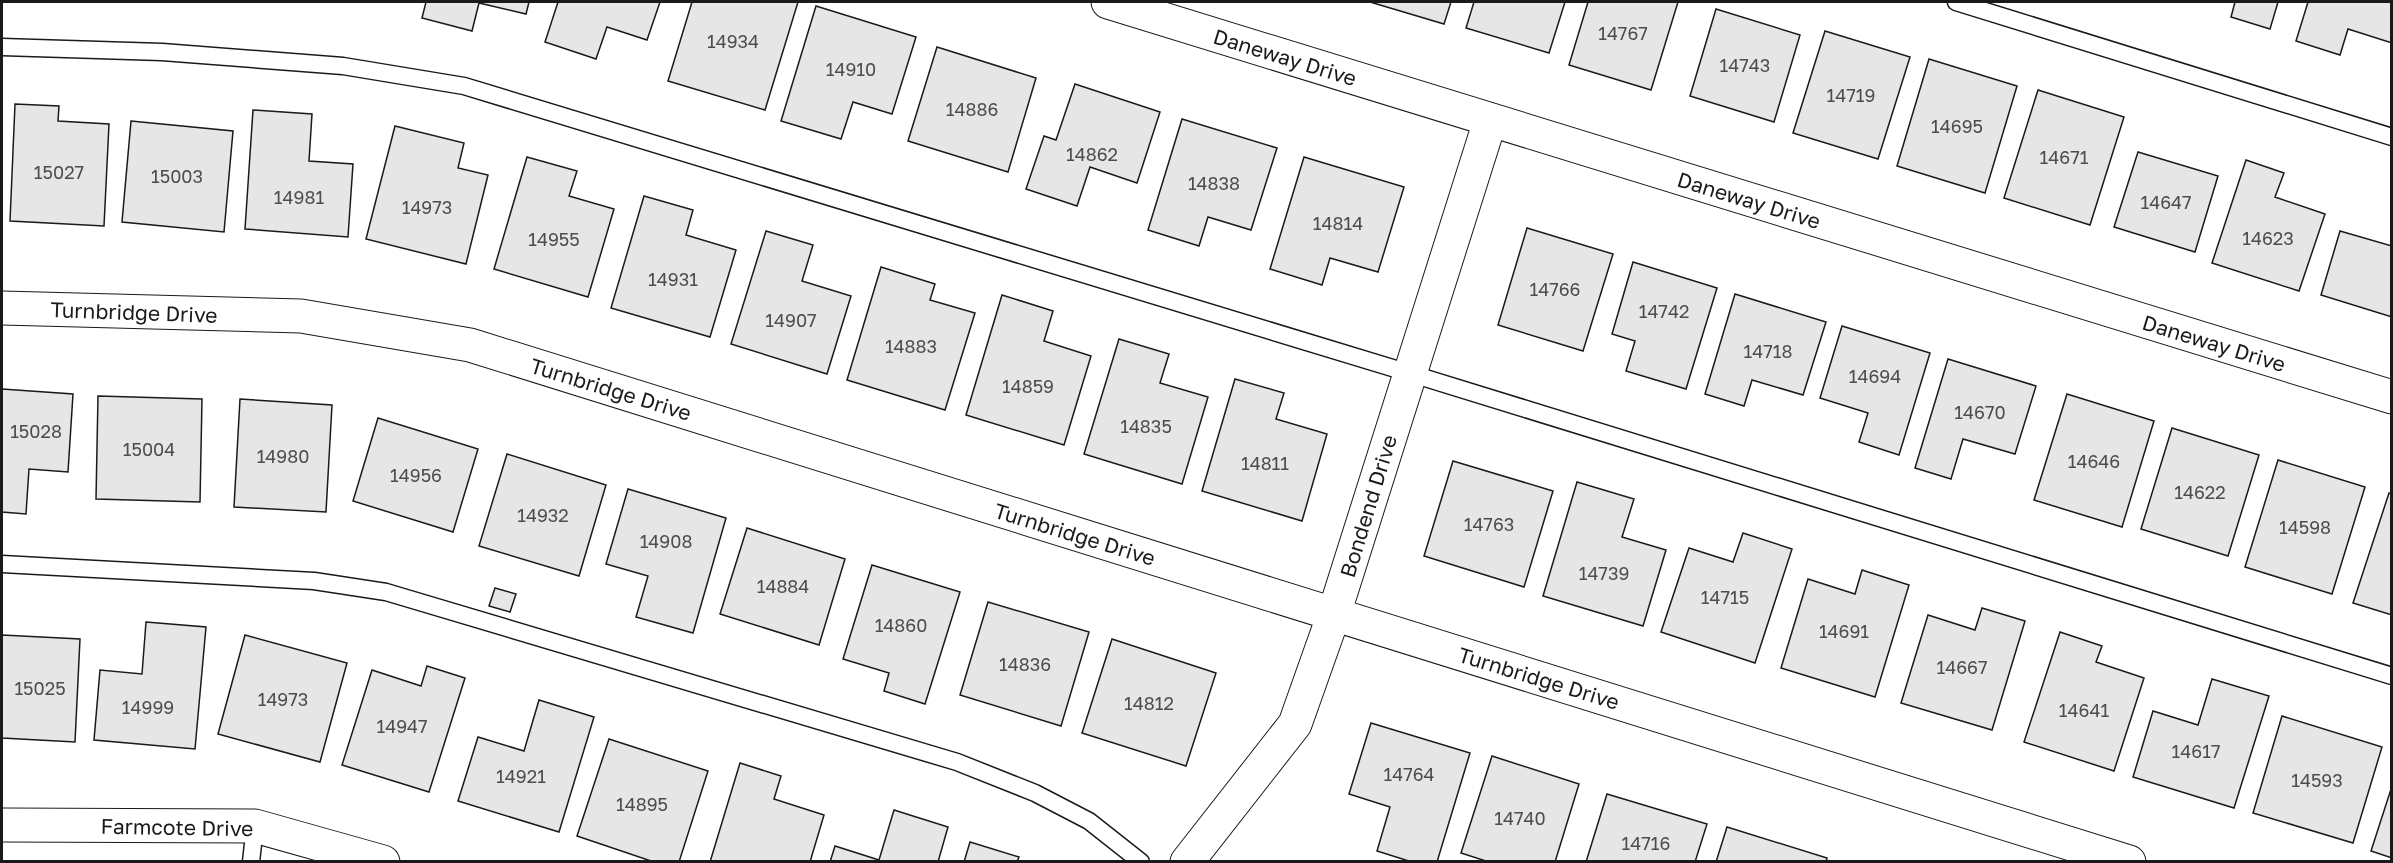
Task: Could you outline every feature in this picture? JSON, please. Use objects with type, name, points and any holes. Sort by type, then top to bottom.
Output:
[{"type":"street","name":"Daneway Drive","points":[[1108,2],[1167,10],[1490,121],[2391,397]]},
{"type":"street","name":"Bondend Drive","points":[[1187,861],[1295,724],[1334,614],[1490,121]]},
{"type":"street","name":"Turnbridge Drive","points":[[2,308],[301,316],[470,345],[2129,861]]},
{"type":"street","name":"Farmcote Drive","points":[[2,825],[255,826],[383,861]]},
{"type":"lane","points":[[1956,2],[2391,137]]},
{"type":"lane","points":[[2,47],[162,52],[343,66],[464,86],[1409,373],[2391,676]]},
{"type":"lane","points":[[2,564],[314,581],[386,592],[957,762],[1035,793],[1089,821],[1141,861]]},
{"type":"lane","points":[[251,861],[255,826]]},
{"type":"building","points":[[426,2],[529,2],[526,14],[479,3],[472,31],[422,18]]},
{"type":"building","points":[[558,2],[660,2],[647,40],[607,27],[596,59],[545,42]]},
{"type":"building","points":[[692,2],[798,2],[765,110],[668,81]]},
{"type":"building","points":[[1370,2],[1451,2],[1444,24]]},
{"type":"building","points":[[1474,2],[1565,2],[1549,53],[1466,28]]},
{"type":"building","points":[[1588,2],[1678,2],[1651,90],[1569,65]]},
{"type":"building","points":[[2235,2],[2278,2],[2270,29],[2231,17]]},
{"type":"building","points":[[2308,2],[2392,2],[2392,43],[2348,29],[2340,55],[2296,41]]},
{"type":"building","points":[[816,6],[916,37],[892,114],[853,102],[841,139],[781,121]]},
{"type":"building","points":[[1716,9],[1800,35],[1774,122],[1690,96]]},
{"type":"building","points":[[1825,31],[1910,57],[1878,159],[1793,133]]},
{"type":"building","points":[[937,47],[1036,78],[1008,172],[908,141]]},
{"type":"building","points":[[1929,59],[2017,86],[1985,193],[1897,166]]},
{"type":"building","points":[[1075,84],[1160,112],[1137,183],[1090,167],[1077,206],[1026,189],[1044,136],[1056,140]]},
{"type":"building","points":[[2038,90],[2124,117],[2090,225],[2004,198]]},
{"type":"building","points":[[15,104],[59,106],[58,121],[109,124],[104,226],[10,221]]},
{"type":"building","points":[[253,110],[312,114],[309,161],[353,164],[348,237],[245,229]]},
{"type":"building","points":[[1182,119],[1277,148],[1251,230],[1208,217],[1199,246],[1148,230]]},
{"type":"building","points":[[131,121],[233,131],[224,232],[122,222]]},
{"type":"building","points":[[395,126],[464,143],[458,168],[488,175],[466,264],[366,239]]},
{"type":"building","points":[[2138,152],[2218,176],[2195,252],[2114,227]]},
{"type":"building","points":[[527,157],[577,171],[569,196],[614,209],[588,297],[494,269]]},
{"type":"building","points":[[1304,157],[1404,187],[1378,272],[1330,258],[1322,285],[1270,269]]},
{"type":"building","points":[[2246,160],[2284,173],[2275,197],[2325,214],[2299,291],[2212,263]]},
{"type":"building","points":[[644,196],[693,210],[686,235],[736,250],[710,337],[611,308]]},
{"type":"building","points":[[1527,228],[1613,254],[1583,351],[1498,325]]},
{"type":"building","points":[[766,231],[813,245],[802,281],[851,296],[827,374],[731,344]]},
{"type":"building","points":[[2340,231],[2392,246],[2392,317],[2321,295]]},
{"type":"building","points":[[1633,262],[1717,288],[1686,389],[1626,371],[1635,341],[1612,334]]},
{"type":"building","points":[[881,267],[935,284],[930,300],[975,313],[945,410],[847,380]]},
{"type":"building","points":[[1735,294],[1826,322],[1803,395],[1752,380],[1744,406],[1705,394]]},
{"type":"building","points":[[1002,295],[1053,311],[1044,341],[1091,356],[1064,445],[966,415]]},
{"type":"building","points":[[1842,326],[1930,353],[1899,455],[1859,442],[1868,413],[1820,398]]},
{"type":"building","points":[[1119,339],[1169,354],[1160,383],[1208,397],[1182,484],[1084,454]]},
{"type":"building","points":[[1948,359],[2036,386],[2015,454],[1963,439],[1951,479],[1915,468]]},
{"type":"building","points":[[1235,379],[1284,393],[1276,419],[1327,434],[1302,521],[1202,491]]},
{"type":"building","points":[[2,389],[73,394],[68,472],[29,469],[26,514],[2,512]]},
{"type":"building","points":[[2067,394],[2154,421],[2122,527],[2034,500]]},
{"type":"building","points":[[98,396],[202,399],[200,502],[96,499]]},
{"type":"building","points":[[240,399],[332,405],[326,512],[234,507]]},
{"type":"building","points":[[378,418],[478,449],[453,532],[353,501]]},
{"type":"building","points":[[2172,428],[2259,455],[2228,556],[2141,529]]},
{"type":"building","points":[[507,454],[606,485],[579,576],[479,546]]},
{"type":"building","points":[[2278,460],[2365,487],[2332,594],[2245,567]]},
{"type":"building","points":[[1453,461],[1553,491],[1524,587],[1424,556]]},
{"type":"building","points":[[1577,482],[1634,499],[1622,537],[1666,550],[1643,626],[1543,596]]},
{"type":"building","points":[[628,489],[726,518],[693,633],[636,617],[648,576],[606,564]]},
{"type":"building","points":[[2389,493],[2392,494],[2392,615],[2353,603]]},
{"type":"building","points":[[747,528],[845,559],[819,645],[720,614]]},
{"type":"building","points":[[1743,533],[1792,549],[1755,663],[1661,632],[1689,548],[1733,562]]},
{"type":"building","points":[[872,565],[960,592],[925,704],[884,691],[889,673],[843,659]]},
{"type":"building","points":[[1862,570],[1909,585],[1875,697],[1781,668],[1808,579],[1855,594]]},
{"type":"building","points":[[495,588],[516,594],[510,612],[489,606]]},
{"type":"building","points":[[988,602],[1089,632],[1061,726],[960,695]]},
{"type":"building","points":[[1982,608],[2025,621],[1992,730],[1901,703],[1928,615],[1975,630]]},
{"type":"building","points":[[146,622],[206,627],[195,749],[94,740],[100,670],[142,674]]},
{"type":"building","points":[[2060,632],[2102,646],[2096,662],[2144,678],[2114,771],[2024,742]]},
{"type":"building","points":[[2,635],[80,639],[75,742],[2,738]]},
{"type":"building","points":[[245,635],[347,663],[320,762],[218,734]]},
{"type":"building","points":[[1112,639],[1216,673],[1186,766],[1082,733]]},
{"type":"building","points":[[427,666],[465,678],[429,792],[342,765],[372,670],[421,686]]},
{"type":"building","points":[[2212,679],[2269,696],[2234,808],[2133,777],[2153,711],[2198,725]]},
{"type":"building","points":[[539,700],[594,717],[559,832],[458,801],[478,737],[524,751]]},
{"type":"building","points":[[2282,716],[2382,747],[2353,843],[2253,813]]},
{"type":"building","points":[[1371,723],[1470,753],[1437,862],[1412,862],[1377,851],[1390,807],[1349,794]]},
{"type":"building","points":[[609,739],[708,771],[679,862],[654,862],[577,836]]},
{"type":"building","points":[[1492,756],[1579,784],[1555,862],[1489,862],[1461,853]]},
{"type":"building","points":[[740,763],[781,776],[774,799],[824,815],[810,862],[710,862]]},
{"type":"building","points":[[2392,786],[2392,858],[2371,851]]},
{"type":"building","points":[[1607,794],[1707,824],[1695,862],[1586,862]]},
{"type":"building","points":[[894,810],[948,827],[938,862],[830,862],[835,846],[879,860]]},
{"type":"building","points":[[1727,827],[1827,858],[1826,862],[1716,862]]},
{"type":"building","points":[[970,842],[1019,857],[1017,862],[964,862]]}]
